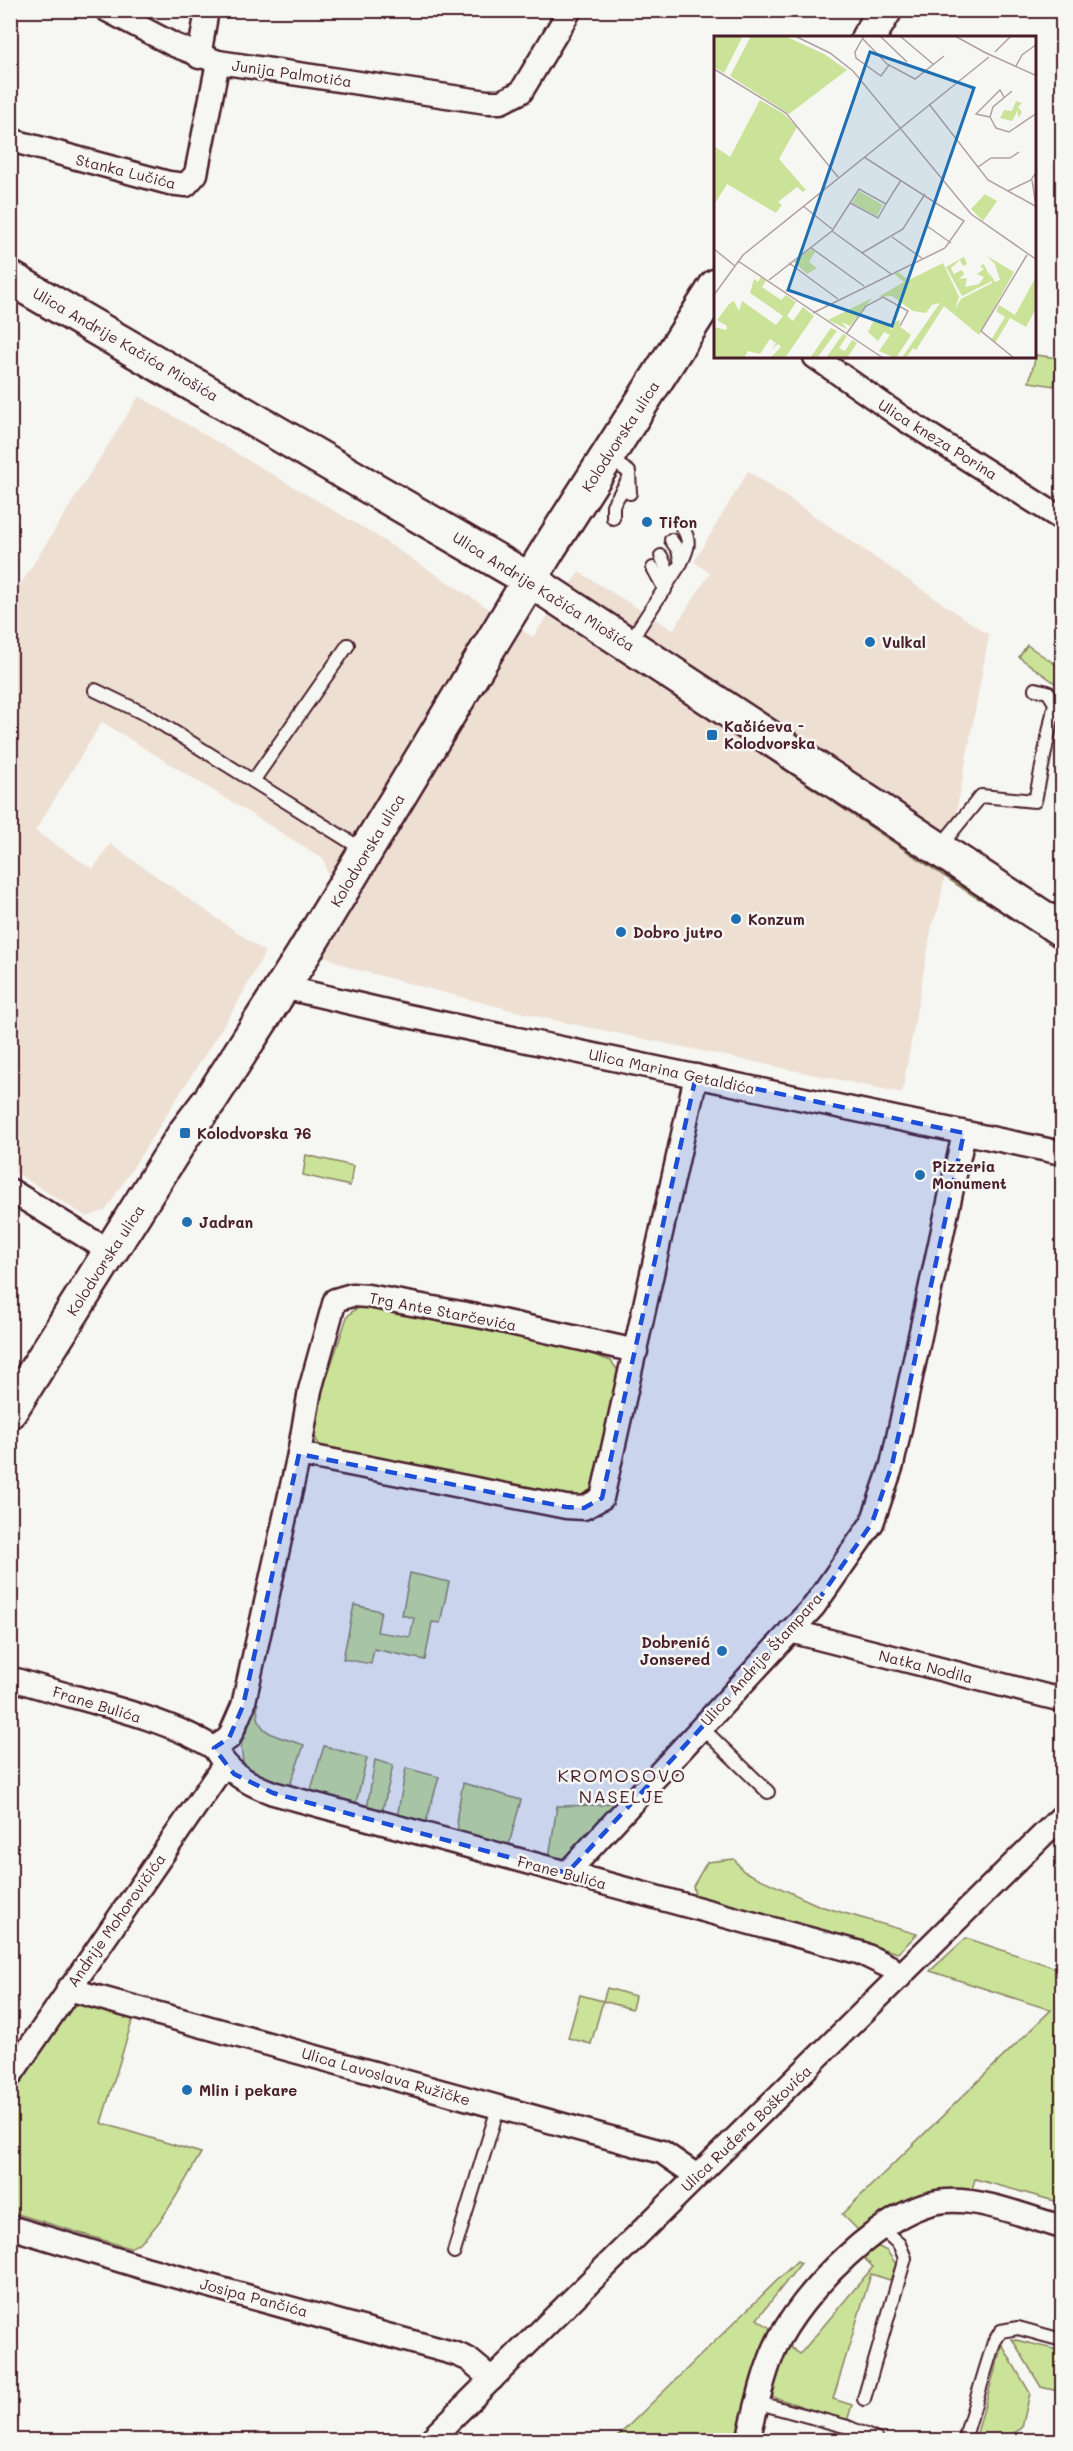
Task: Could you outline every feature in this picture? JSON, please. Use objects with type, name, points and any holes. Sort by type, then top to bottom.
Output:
[{"type":"street","name":"Junija Palmotića","points":[[107,10],[208,59],[487,102],[501,102],[521,92],[536,72],[570,10]]},
{"type":"street","points":[[207,10],[208,59]]},
{"type":"street","points":[[869,36],[885,10]]},
{"type":"street","name":"Stanka Lučića","points":[[10,140],[158,181],[186,185],[196,174],[208,59]]},
{"type":"street","name":"Ulica Andrije Kačića Miošića","points":[[10,278],[530,580],[1062,930]]},
{"type":"street","name":"Kolodvorska ulica","points":[[10,1411],[110,1251],[283,987],[530,580],[625,472],[714,291]]},
{"type":"street","name":"Ulica kneza Porina","points":[[816,358],[903,419],[1062,518]]},
{"type":"street","name":"Ulica Marina Getaldića","points":[[283,987],[1062,1154]]},
{"type":"street","points":[[299,1454],[566,1507],[584,1508],[602,1498],[696,1076]]},
{"type":"street","name":"Ulica Andrije Štampara","points":[[567,1873],[700,1726],[814,1606],[872,1523],[892,1465],[964,1133]]},
{"type":"street","points":[[10,1190],[110,1251]]},
{"type":"street","name":"Trg Ante Starčevića","points":[[219,1757],[243,1706],[299,1454],[310,1390],[335,1300],[342,1296],[368,1296],[488,1317],[636,1351]]},
{"type":"street","name":"Natka Nodila","points":[[790,1631],[1062,1700]]},
{"type":"street","name":"Frane Bulića","points":[[10,1678],[193,1735],[251,1785],[861,1953],[890,1967],[900,1977]]},
{"type":"street","name":"Andrije Mohorovičića","points":[[10,2076],[219,1757]]},
{"type":"street","name":"Ulica Ruđera Boškovića","points":[[430,2440],[1062,1816]]},
{"type":"street","name":"Ulica Lavoslava Ružičke","points":[[68,1989],[662,2152],[697,2176]]},
{"type":"street","points":[[748,2440],[775,2349],[794,2317],[849,2254],[898,2217],[926,2205],[956,2201],[972,2202],[1062,2227]]},
{"type":"street","name":"Josipa Pančića","points":[[10,2227],[145,2268],[456,2354],[468,2359],[492,2379]]},
{"type":"lane","points":[[613,518],[611,510],[623,498],[625,472]]},
{"type":"lane","points":[[629,644],[681,563],[689,544],[688,537],[681,526]]},
{"type":"lane","points":[[671,540],[678,550],[681,563]]},
{"type":"lane","points":[[661,556],[668,574],[665,590]]},
{"type":"lane","points":[[653,568],[665,590]]},
{"type":"lane","points":[[253,781],[348,645]]},
{"type":"lane","points":[[938,849],[981,796],[1035,801],[1055,704],[1048,692],[1035,689]]},
{"type":"lane","points":[[95,690],[147,715],[366,851]]},
{"type":"lane","points":[[700,1726],[768,1792]]},
{"type":"lane","points":[[454,2252],[498,2108]]},
{"type":"lane","points":[[864,2399],[904,2259],[898,2244],[881,2229]]},
{"type":"lane","points":[[964,2440],[994,2342],[1001,2331],[1018,2328],[1062,2340]]},
{"type":"lane","points":[[759,2403],[848,2427],[877,2440]]},
{"type":"highlighted area","points":[[696,1076],[964,1133],[892,1465],[872,1523],[814,1606],[567,1873],[273,1793],[234,1774],[214,1748],[229,1738],[243,1706],[299,1454],[566,1507],[584,1508],[602,1498]]},
{"type":"shaded area","points":[[139,396],[372,533],[533,637],[579,572],[673,630],[710,573],[694,562],[748,471],[989,635],[939,907],[932,925],[902,1093],[544,1018],[351,968],[289,940],[328,877],[324,859],[102,722],[35,831],[93,869],[110,844],[265,952],[237,1004],[106,1210],[87,1217],[11,1170],[10,601]]},
{"type":"green space","points":[[1037,355],[1057,358],[1054,386],[1029,382]]},
{"type":"green space","points":[[1027,645],[1062,669],[1062,688],[1019,657]]},
{"type":"green space","points":[[761,754],[785,764],[1062,942],[1062,949],[1006,912],[974,896]]},
{"type":"green space","points":[[306,1155],[353,1166],[350,1186],[303,1175]]},
{"type":"green space","points":[[368,1305],[582,1351],[611,1361],[619,1372],[590,1493],[582,1498],[571,1499],[320,1446],[313,1434],[314,1416],[347,1317],[354,1310]]},
{"type":"green space","points":[[410,1573],[449,1582],[440,1623],[432,1622],[425,1660],[374,1649],[371,1664],[343,1659],[354,1605],[381,1611],[377,1632],[410,1637],[414,1618],[402,1615]]},
{"type":"green space","points":[[258,1703],[258,1714],[264,1728],[277,1736],[304,1745],[289,1788],[270,1783],[243,1763],[241,1745]]},
{"type":"green space","points":[[324,1746],[367,1758],[355,1807],[310,1793]]},
{"type":"green space","points":[[375,1760],[393,1765],[382,1813],[367,1809]]},
{"type":"green space","points":[[406,1768],[439,1777],[426,1822],[422,1825],[397,1817]]},
{"type":"green space","points":[[463,1783],[521,1800],[508,1848],[458,1831],[457,1815]]},
{"type":"green space","points":[[615,1801],[616,1807],[562,1862],[549,1858],[557,1806],[602,1805]]},
{"type":"green space","points":[[734,1859],[743,1871],[820,1906],[917,1934],[898,1953],[707,1901],[695,1895],[693,1886],[707,1862]]},
{"type":"green space","points":[[966,1938],[1062,1970],[1062,2203],[975,2179],[971,2193],[939,2193],[911,2199],[885,2211],[860,2232],[842,2214],[1051,2010],[930,1971]]},
{"type":"green space","points":[[607,1988],[635,1996],[632,2009],[603,2001]]},
{"type":"green space","points":[[580,1995],[603,2001],[591,2044],[568,2038]]},
{"type":"green space","points":[[86,2001],[134,2015],[101,2123],[201,2153],[160,2221],[139,2243],[129,2248],[11,2212],[10,2090],[60,2014]]},
{"type":"green space","points":[[879,2247],[887,2251],[896,2264],[890,2280],[871,2274],[833,2399],[852,2405],[847,2421],[770,2396],[787,2345],[800,2354],[873,2267],[862,2256]]},
{"type":"green space","points":[[797,2261],[801,2263],[757,2319],[770,2328],[763,2344],[736,2440],[614,2440]]},
{"type":"green space","points":[[1012,2339],[1062,2351],[1062,2392],[1041,2387]]},
{"type":"green space","points":[[1002,2345],[1030,2393],[1022,2428],[1003,2440],[975,2440]]},
{"type":"place","name":"Tifon","points":[[647,522]]},
{"type":"place","name":"Vulkal","points":[[870,642]]},
{"type":"place","name":"Kačićeva - Kolodvorska","points":[[712,735]]},
{"type":"place","name":"Konzum","points":[[736,919]]},
{"type":"place","name":"Dobro jutro","points":[[621,932]]},
{"type":"place","name":"Kolodvorska 76","points":[[185,1133]]},
{"type":"place","name":"Pizzeria Monument","points":[[920,1175]]},
{"type":"place","name":"Jadran","points":[[187,1222]]},
{"type":"place","name":"Dobrenić Jonsered","points":[[722,1651]]},
{"type":"place","name":"Mlin i pekare","points":[[187,2090]]},
{"type":"district","name":"KROMOSOVO NASELJE","points":[[622,1785]]}]
